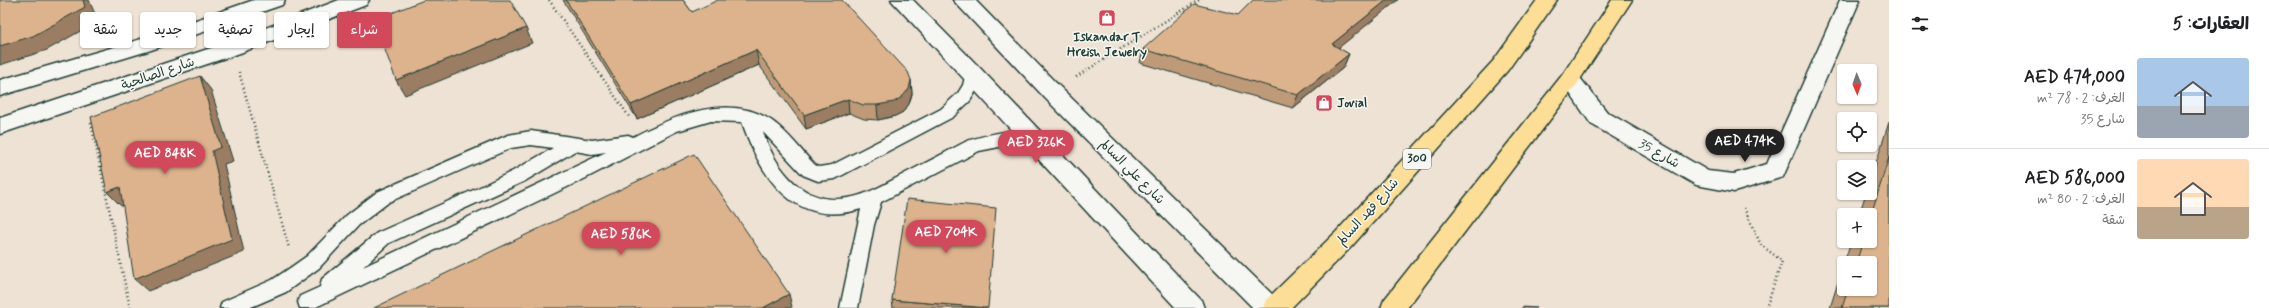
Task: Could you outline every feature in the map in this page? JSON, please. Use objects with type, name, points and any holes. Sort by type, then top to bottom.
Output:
[{"type":"main road","name":"شارع فهد السالم","points":[[1275,308],[1344,239],[1501,65],[1547,0]]},
{"type":"main road","points":[[1393,308],[1570,79],[1622,0]]},
{"type":"street","points":[[0,88],[144,45],[274,0]]},
{"type":"street","name":"شارع الصالحية","points":[[266,35],[359,0]]},
{"type":"street","points":[[901,0],[973,73],[1192,308]]},
{"type":"street","name":"شارع علي السالم","points":[[963,0],[1052,92],[1269,308]]},
{"type":"street","name":"شارع 35","points":[[1570,79],[1599,118],[1655,152],[1704,179],[1734,183],[1775,172],[1850,0]]},
{"type":"street","name":"شارع الصالحية","points":[[0,126],[86,99],[233,48]]},
{"type":"lane","points":[[302,305],[582,172],[644,138],[702,117],[732,114],[749,117],[772,128],[809,170],[818,174],[835,172],[947,113],[964,97],[971,86],[973,73]]},
{"type":"lane","points":[[749,117],[762,152],[776,175],[795,196],[806,202],[831,208],[860,204],[973,146],[1003,138],[1035,139]]},
{"type":"lane","points":[[229,308],[278,286],[297,274],[313,262],[353,220],[383,197],[520,139],[541,139],[572,145],[606,145],[644,138]]},
{"type":"lane","points":[[302,305],[383,238],[491,190],[572,145]]},
{"type":"lane","points":[[849,308],[864,232],[873,198]]},
{"type":"path","points":[[548,0],[644,138]]},
{"type":"path","points":[[1052,92],[1199,0]]},
{"type":"path","points":[[233,48],[297,274]]},
{"type":"path","points":[[86,99],[130,308]]},
{"type":"path","points":[[1734,183],[1750,223],[1761,245],[1782,261],[1766,308]]},
{"type":"building","points":[[0,0],[83,0],[85,7],[33,36],[0,46]]},
{"type":"building","points":[[424,0],[510,0],[526,28],[396,80],[384,48],[392,48],[392,13]]},
{"type":"building","points":[[566,0],[683,0],[692,12],[718,0],[842,0],[908,72],[911,80],[909,89],[902,97],[894,102],[877,105],[863,105],[848,99],[804,115],[756,50],[631,105]]},
{"type":"building","points":[[1253,0],[1387,0],[1332,44],[1349,54],[1298,95],[1143,49],[1194,4],[1238,15]]},
{"type":"building","points":[[200,76],[221,147],[212,151],[232,239],[134,279],[120,187],[107,192],[91,117]]},
{"type":"building","points":[[694,154],[789,294],[763,308],[374,308]]},
{"type":"building","points":[[1889,157],[1889,308],[1842,308],[1846,296],[1877,296],[1877,256],[1858,256],[1861,248],[1877,248],[1877,208],[1873,208],[1876,200],[1877,200],[1877,196]]},
{"type":"building","points":[[907,199],[996,208],[988,308],[892,300]]},
{"type":"place","name":"Iskandar T Hreish Jewelry","points":[[1107,18]]},
{"type":"place","name":"Jovial","points":[[1324,103]]}]
